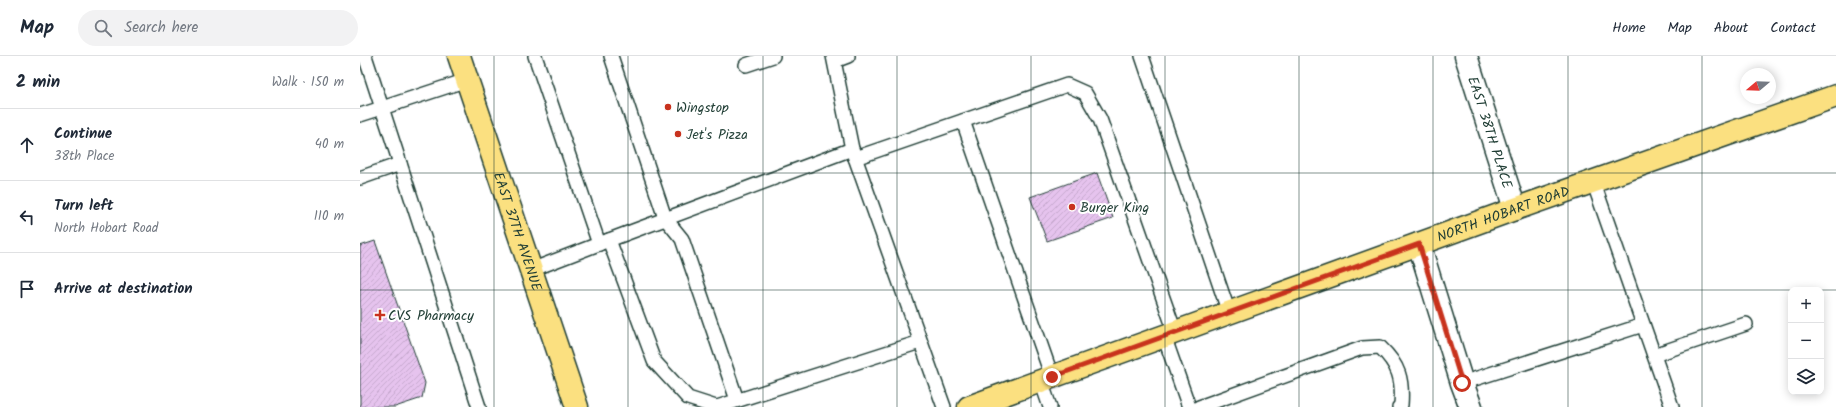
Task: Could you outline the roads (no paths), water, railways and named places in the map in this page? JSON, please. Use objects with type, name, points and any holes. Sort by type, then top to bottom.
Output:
[{"type":"main road","name":"EAST 37TH AVENUE","points":[[459,56],[577,407]]},
{"type":"main road","name":"NORTH HOBART ROAD","points":[[969,407],[1593,181],[1836,96]]},
{"type":"street","name":"EAST 38TH PLACE","points":[[1466,56],[1515,209]]},
{"type":"street","points":[[1419,244],[1462,383],[1471,407]]},
{"type":"lane","points":[[365,56],[479,407]]},
{"type":"lane","points":[[535,56],[604,242],[654,361],[688,398],[716,407],[920,342]]},
{"type":"lane","points":[[611,56],[665,218],[682,239],[737,400]]},
{"type":"lane","points":[[746,65],[773,56]]},
{"type":"lane","points":[[848,56],[834,58],[854,154],[944,407]]},
{"type":"lane","points":[[1142,56],[1229,313]]},
{"type":"lane","points":[[360,115],[467,80]]},
{"type":"lane","points":[[531,270],[665,218],[854,154],[963,121],[1067,85],[1085,93],[1100,119],[1170,334],[1189,407]]},
{"type":"lane","points":[[963,121],[1047,379],[1050,407]]},
{"type":"lane","points":[[360,178],[400,164]]},
{"type":"lane","points":[[1593,181],[1672,407]]},
{"type":"lane","points":[[1462,383],[1643,324]]},
{"type":"lane","points":[[1654,355],[1746,324]]},
{"type":"lane","points":[[1199,407],[1362,348],[1380,347],[1393,360],[1402,387],[1401,405],[1399,407]]},
{"type":"place","name":"Wingstop","points":[[668,107]]},
{"type":"place","name":"Jet's Pizza","points":[[678,134]]},
{"type":"place","name":"Burger King","points":[[1072,207]]},
{"type":"place","name":"CVS Pharmacy","points":[[380,315]]}]
